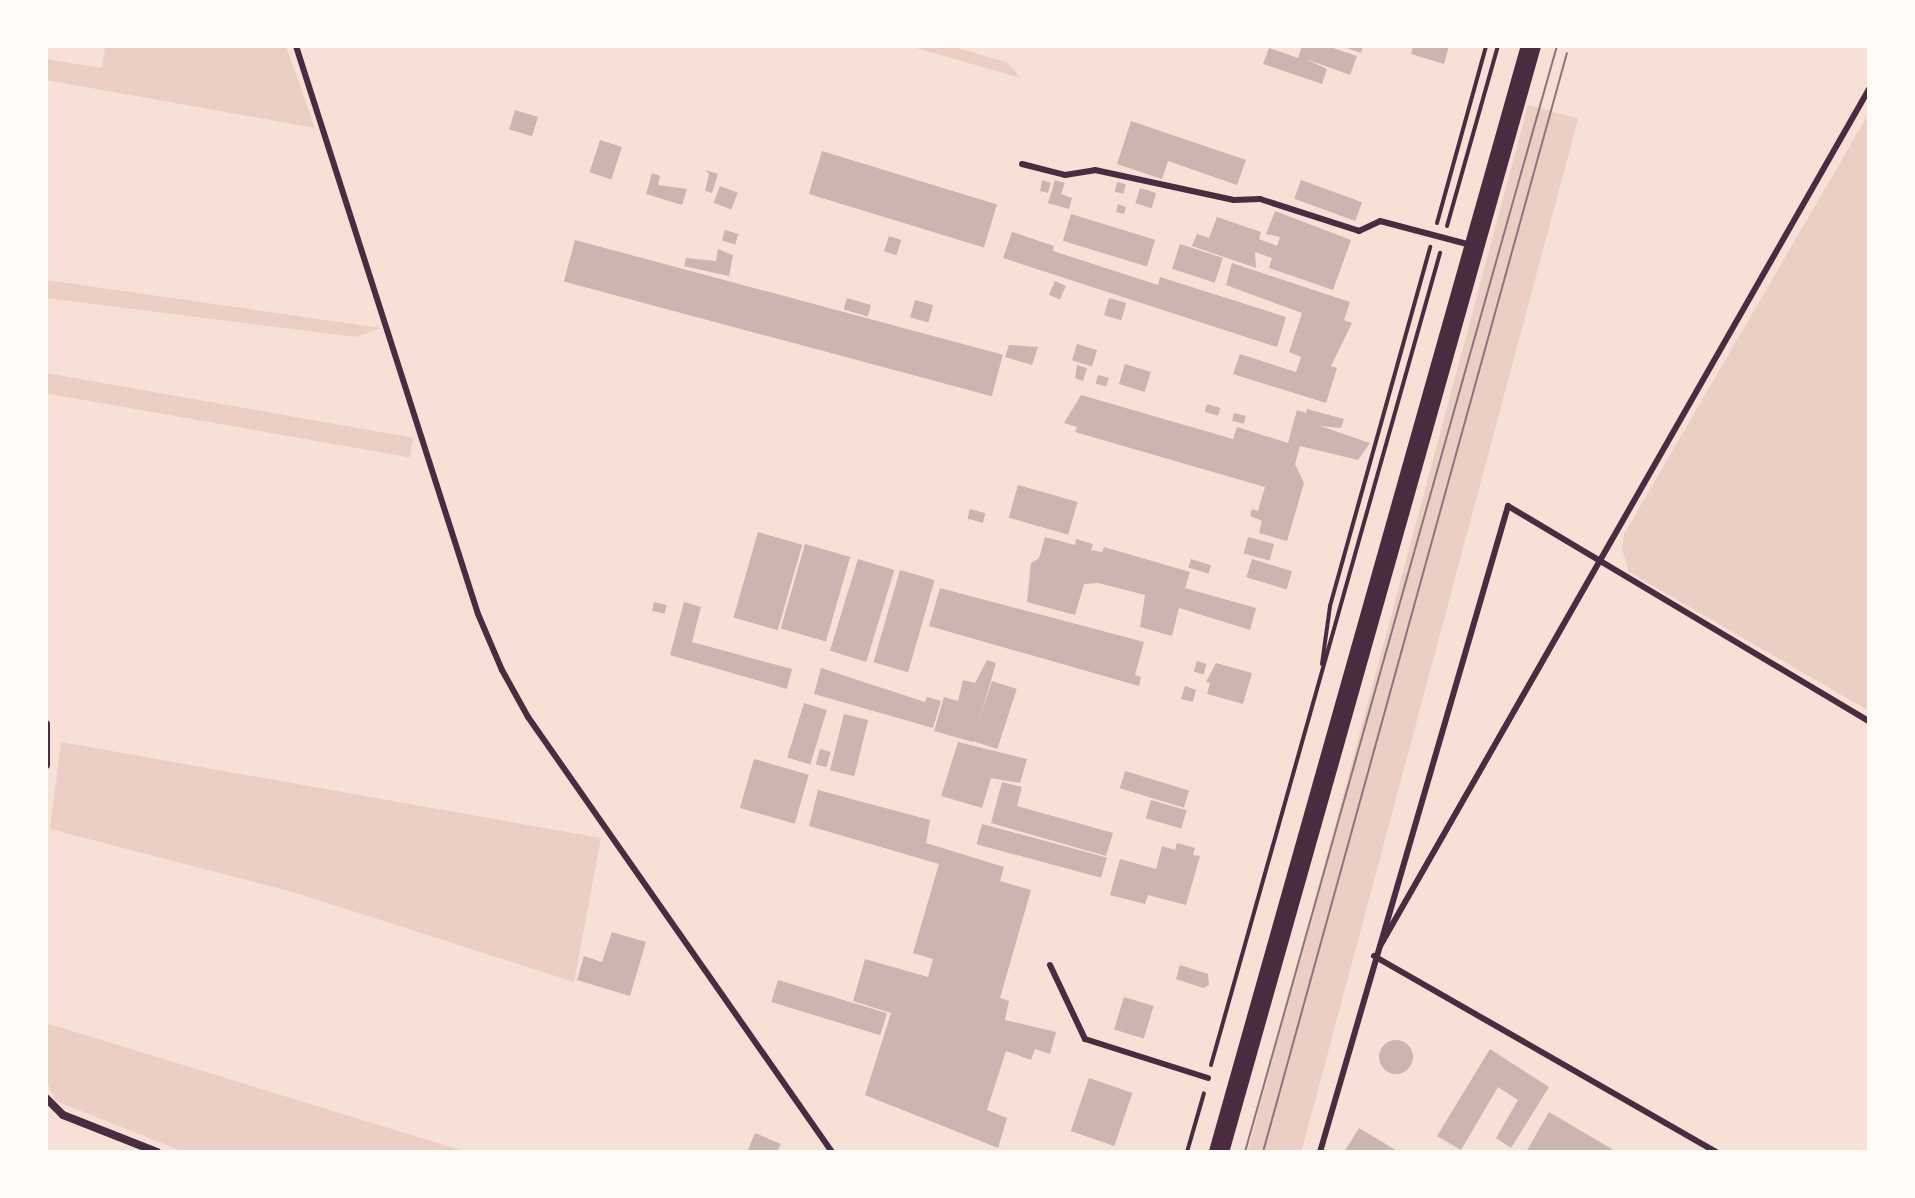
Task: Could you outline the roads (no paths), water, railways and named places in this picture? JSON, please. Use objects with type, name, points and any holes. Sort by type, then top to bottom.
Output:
[{"type":"main road","points":[[1219,1152],[1531,46]]},
{"type":"street","points":[[46,724],[46,765]]},
{"type":"street","points":[[46,1098],[63,1115],[157,1152]]},
{"type":"lane","points":[[296,46],[478,614],[502,670],[528,717],[832,1152]]},
{"type":"lane","points":[[1374,956],[1869,89]]},
{"type":"lane","points":[[1022,164],[1065,175],[1095,170],[1234,200],[1260,199],[1359,231],[1380,221],[1474,246]]},
{"type":"lane","points":[[1320,1152],[1374,956],[1508,506],[1598,563],[1869,721]]},
{"type":"lane","points":[[1374,956],[1716,1152]]},
{"type":"lane","points":[[1050,965],[1085,1039],[1208,1078]]},
{"type":"tram line","points":[[1245,1152],[1557,46]]},
{"type":"tram line","points":[[1263,1152],[1567,53]]}]
